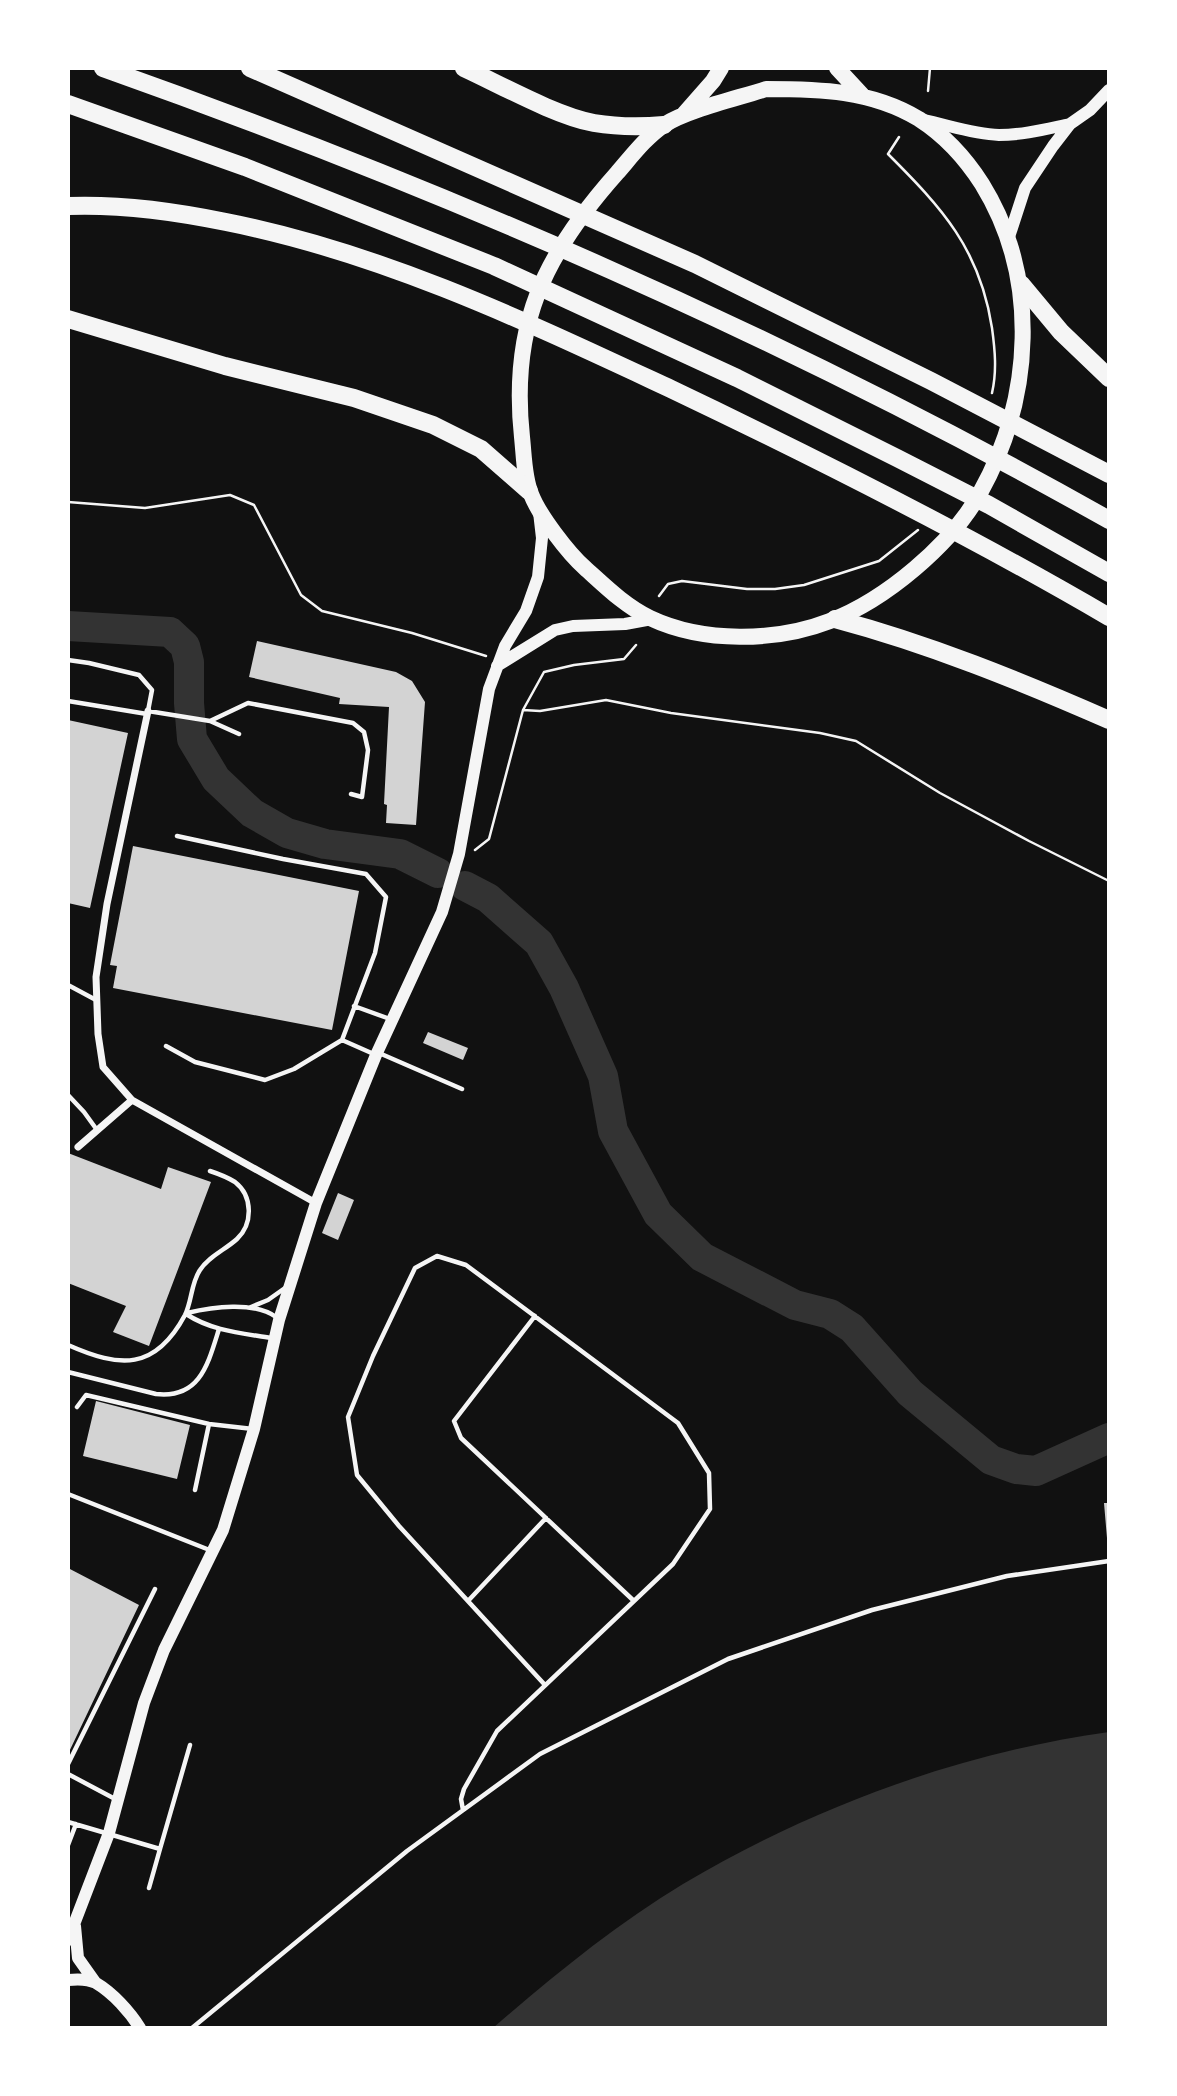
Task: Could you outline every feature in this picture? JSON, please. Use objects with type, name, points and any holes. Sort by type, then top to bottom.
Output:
[{"type":"highway","points":[[103,68],[236,115],[500,220],[748,332],[931,424],[1109,520]]},
{"type":"highway","points":[[250,68],[695,264],[931,381],[1109,474]]},
{"type":"highway","points":[[464,68],[592,123],[632,127],[664,125]]},
{"type":"highway","points":[[682,116],[721,68]]},
{"type":"highway","points":[[837,68],[862,95]]},
{"type":"highway","points":[[766,89],[819,89],[862,95],[919,119],[938,133],[975,173],[1009,237],[1021,284],[1022,356],[1016,397],[1002,448],[978,496],[957,525],[933,551],[892,586],[835,619],[781,633],[745,636],[703,633],[652,619],[611,593],[574,558],[539,512],[529,491],[519,383],[523,345],[543,281],[576,221],[664,125],[682,116],[766,89]]},
{"type":"highway","points":[[68,104],[245,167],[494,266],[737,378],[989,505],[1109,573]]},
{"type":"highway","points":[[68,206],[137,206],[224,221],[334,249],[410,274],[556,335],[771,437],[980,543],[1109,617]]},
{"type":"highway","points":[[1021,284],[1061,332],[1109,378]]},
{"type":"highway","points":[[68,319],[225,366],[354,398],[433,425],[481,449],[529,491]]},
{"type":"highway","points":[[835,619],[878,631],[1015,680],[1109,720]]},
{"type":"street","points":[[1009,237],[1026,188],[1070,124],[1090,110],[1109,90]]},
{"type":"street","points":[[919,119],[998,135],[1030,133],[1070,124]]},
{"type":"street","points":[[68,1940],[109,1833],[144,1703],[164,1650],[223,1530],[254,1429],[279,1320],[316,1203],[377,1054],[442,912],[459,854],[489,689],[505,646],[526,611],[538,578],[542,538],[539,512]]},
{"type":"street","points":[[498,663],[555,630],[652,619]]},
{"type":"street","points":[[148,713],[107,904],[96,977],[98,1034],[103,1067],[132,1100],[316,1203]]},
{"type":"street","points":[[78,1147],[132,1100]]},
{"type":"street","points":[[75,1926],[78,1958],[95,1982],[125,2009],[140,2028]]},
{"type":"street","points":[[68,1980],[95,1982]]},
{"type":"lane","points":[[68,660],[139,675],[152,690],[148,713]]},
{"type":"lane","points":[[68,702],[209,721],[239,734]]},
{"type":"lane","points":[[209,721],[248,703],[353,723],[364,732],[368,750],[362,797],[352,794]]},
{"type":"lane","points":[[166,1046],[195,1062],[265,1080],[294,1069],[342,1040],[375,953],[386,897],[366,874],[177,836]]},
{"type":"lane","points":[[68,985],[97,1000]]},
{"type":"lane","points":[[354,1006],[393,1020]]},
{"type":"lane","points":[[342,1040],[462,1089]]},
{"type":"lane","points":[[68,1095],[97,1130]]},
{"type":"lane","points":[[68,1345],[93,1356],[115,1361],[138,1361],[160,1348],[186,1314],[194,1280],[199,1271],[205,1263],[241,1235],[248,1221],[248,1204],[241,1188],[228,1178],[211,1171]]},
{"type":"lane","points":[[463,1810],[461,1799],[464,1788],[497,1731],[673,1564],[710,1510],[709,1474],[678,1423],[466,1265],[437,1256],[415,1268],[373,1356],[348,1417],[357,1475],[399,1526],[545,1685]]},
{"type":"lane","points":[[247,1308],[268,1300],[290,1284]]},
{"type":"lane","points":[[186,1314],[210,1307],[247,1308],[267,1311],[279,1320]]},
{"type":"lane","points":[[186,1314],[201,1324],[276,1339]]},
{"type":"lane","points":[[535,1316],[454,1422],[461,1438],[634,1601]]},
{"type":"lane","points":[[68,1372],[156,1394],[167,1396],[181,1393],[194,1384],[205,1371],[219,1329]]},
{"type":"lane","points":[[77,1407],[86,1395],[209,1424],[254,1429]]},
{"type":"lane","points":[[195,1490],[209,1424]]},
{"type":"lane","points":[[68,1493],[212,1551]]},
{"type":"lane","points":[[468,1601],[546,1518]]},
{"type":"lane","points":[[192,2028],[407,1851],[540,1755],[728,1659],[872,1610],[1007,1576],[1109,1561]]},
{"type":"lane","points":[[68,1764],[155,1589]]},
{"type":"lane","points":[[149,1888],[190,1745]]},
{"type":"lane","points":[[68,1774],[118,1800]]},
{"type":"lane","points":[[68,1822],[160,1849]]},
{"type":"lane","points":[[68,1845],[76,1824]]},
{"type":"path","points":[[928,91],[930,68]]},
{"type":"path","points":[[899,136],[888,154],[934,200],[971,255],[988,302],[996,355],[990,401]]},
{"type":"path","points":[[68,502],[145,508],[230,495],[254,505],[301,595],[322,611],[412,633],[498,663]]},
{"type":"path","points":[[659,596],[668,584],[682,581],[747,589],[804,585],[879,561],[918,529]]},
{"type":"path","points":[[459,854],[474,851],[489,839],[523,710],[544,672],[624,659],[636,645]]},
{"type":"path","points":[[523,710],[540,711],[606,700],[671,713],[820,733],[856,741],[940,793],[1109,881]]},
{"type":"shaded area","points":[[1109,1732],[1109,2028],[493,2028],[562,1970],[633,1916],[732,1856],[783,1831],[888,1787],[943,1769],[1053,1741]]},
{"type":"building","points":[[257,641],[396,672],[412,681],[425,702],[416,825],[386,823],[387,805],[384,804],[389,707],[339,704],[340,698],[249,677]]},
{"type":"building","points":[[68,720],[128,733],[90,908],[68,903]]},
{"type":"building","points":[[133,846],[359,891],[332,1030],[113,988],[117,966],[110,965]]},
{"type":"building","points":[[428,1032],[468,1048],[463,1060],[423,1043]]},
{"type":"building","points":[[68,1153],[161,1189],[168,1167],[211,1182],[149,1346],[113,1332],[126,1306],[68,1283]]},
{"type":"building","points":[[338,1193],[354,1200],[338,1240],[322,1233]]},
{"type":"building","points":[[96,1401],[190,1425],[177,1479],[83,1456]]},
{"type":"building","points":[[1104,1503],[1109,1503],[1109,1538],[1107,1538]]},
{"type":"building","points":[[68,1568],[139,1605],[68,1754]]},
{"type":"waterway","points":[[68,626],[170,632],[185,646],[189,662],[192,739],[216,779],[252,813],[287,833],[325,844],[400,854],[438,873]]},
{"type":"waterway","points":[[465,886],[488,898],[539,943],[564,988],[603,1076],[613,1131],[658,1214],[702,1257],[795,1305],[830,1314],[852,1328],[910,1393],[991,1460],[1016,1469],[1036,1471],[1109,1438]]}]
